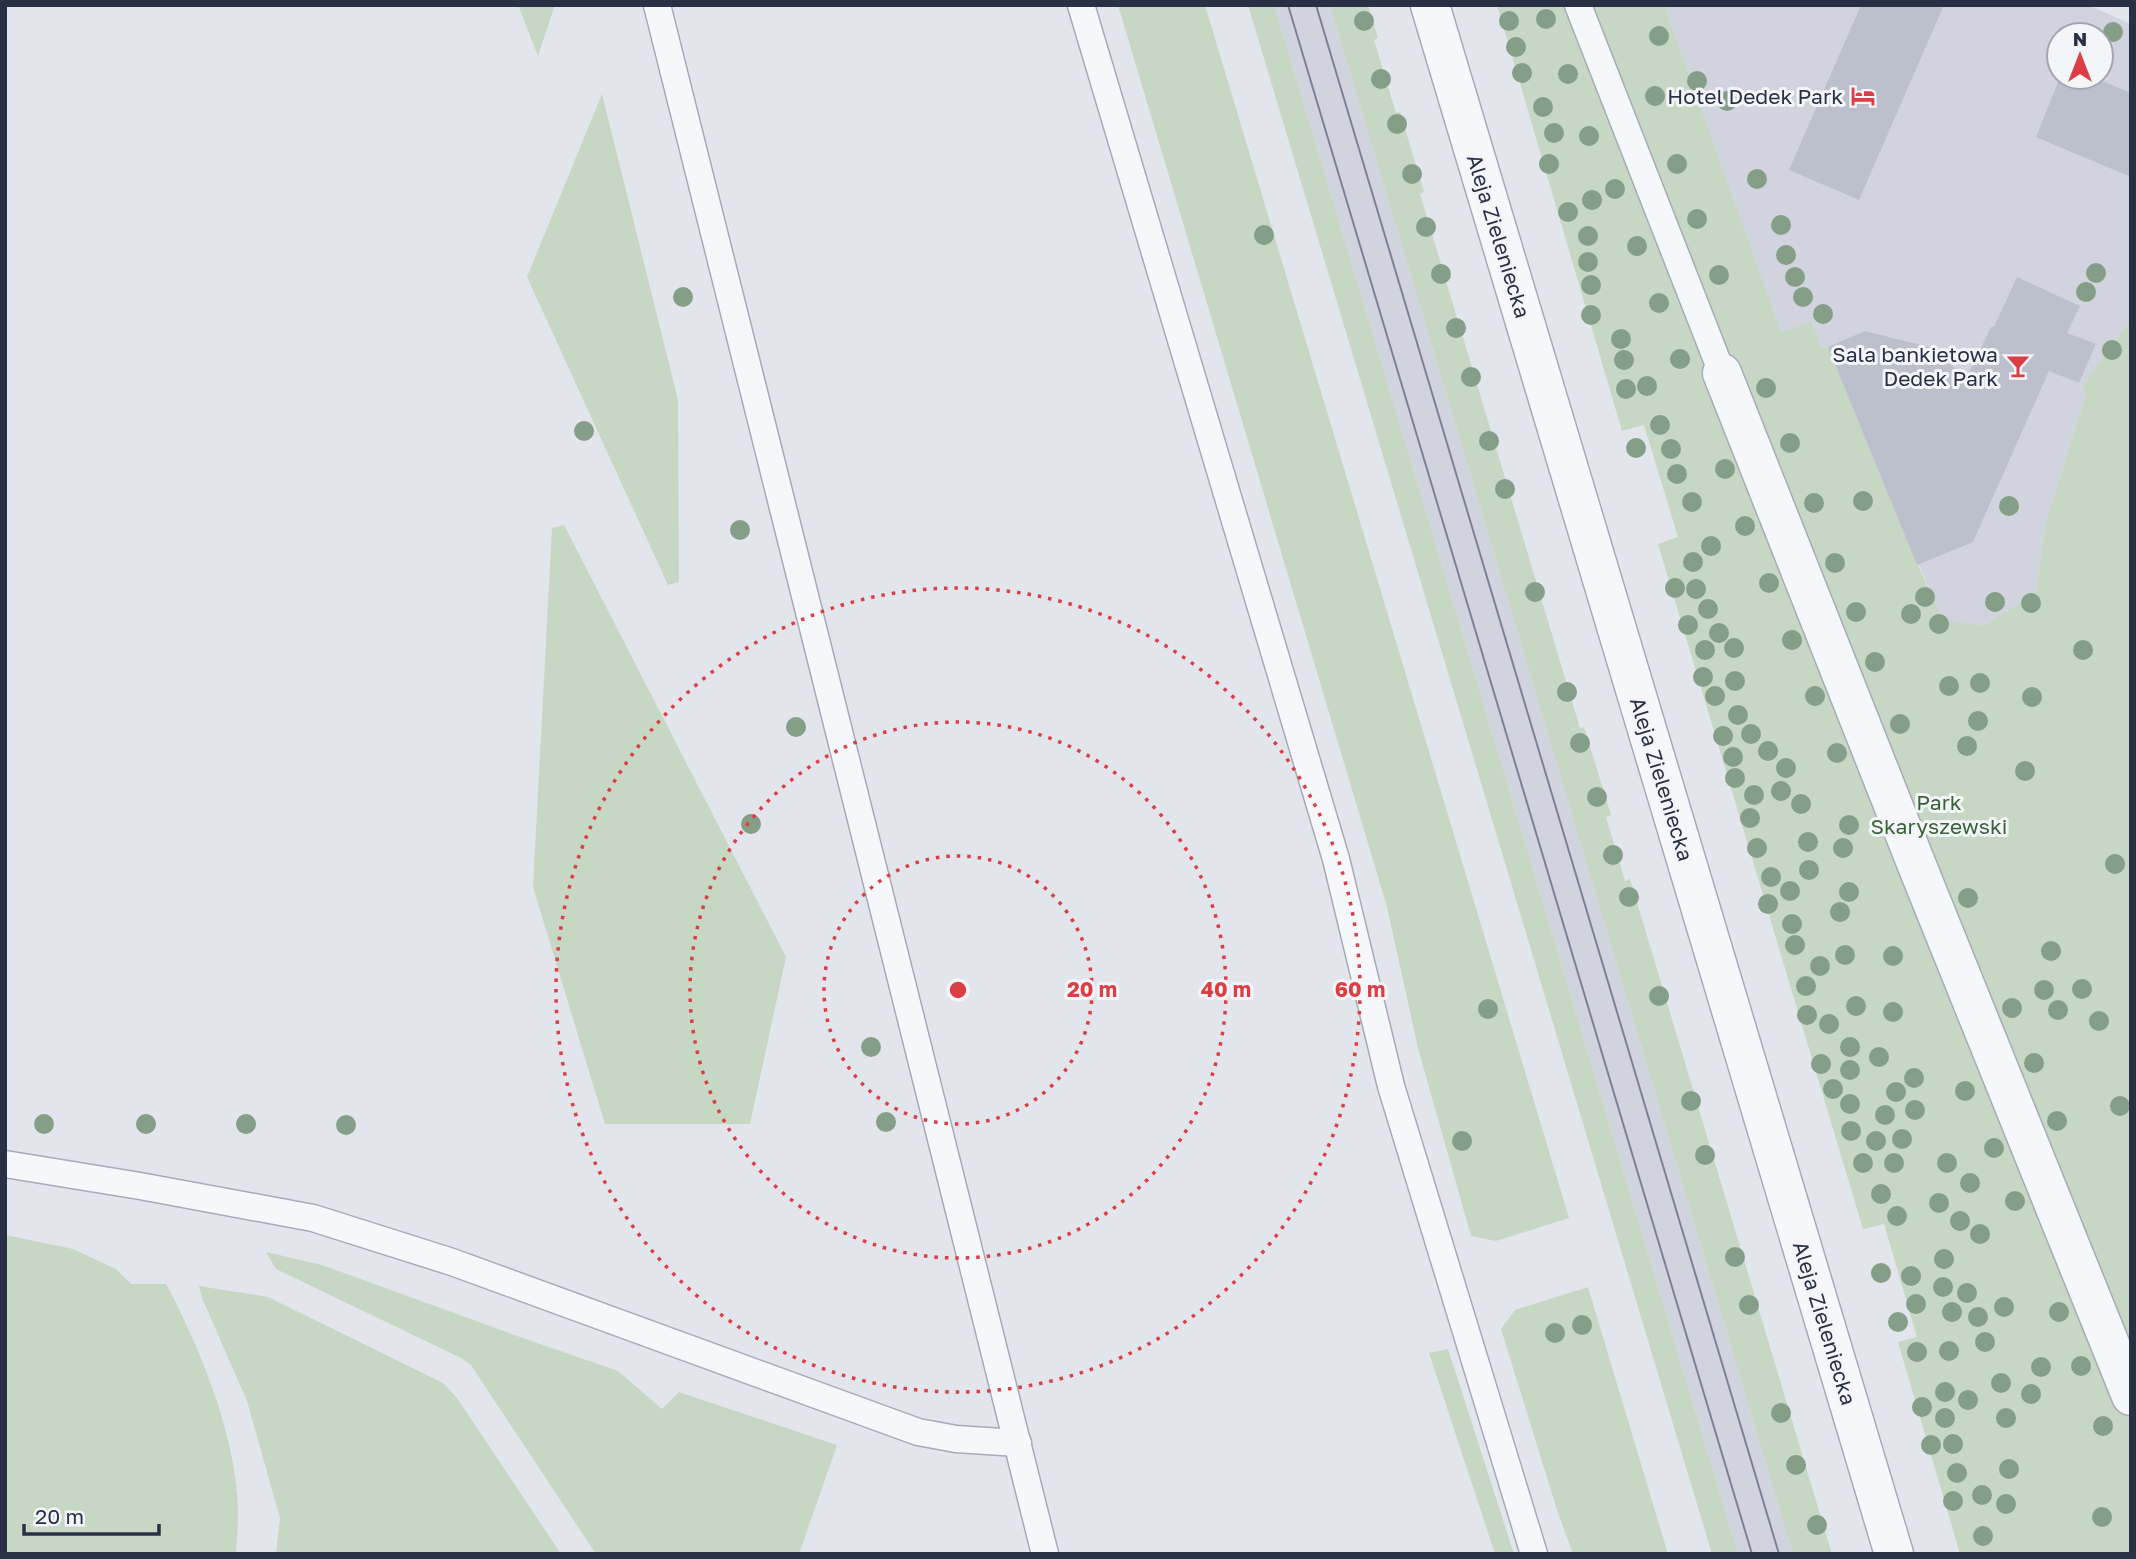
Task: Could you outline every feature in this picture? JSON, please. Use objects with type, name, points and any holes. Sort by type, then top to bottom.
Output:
[{"type":"street","name":"Aleja Zieleniecka","points":[[1430,5],[1894,1554]]},
{"type":"street","points":[[1722,373],[2131,1396]]},
{"type":"lane","points":[[657,5],[1045,1554]]},
{"type":"lane","points":[[1081,5],[1336,859],[1391,1086],[1534,1554]]},
{"type":"lane","points":[[1578,5],[1722,373]]},
{"type":"lane","points":[[5,1164],[313,1218],[452,1262],[918,1432],[956,1439],[1018,1443]]},
{"type":"shaded area","points":[[1274,5],[1330,5],[1793,1554],[1738,1554]]},
{"type":"shaded area","points":[[1664,5],[2088,5],[2131,24],[2131,319],[2083,385],[2085,397],[2046,522],[2036,592],[1985,625],[1943,620],[1917,565],[1827,347],[1823,349],[1781,333]]},
{"type":"green space","points":[[518,5],[555,5],[538,56]]},
{"type":"green space","points":[[1118,5],[1205,5],[1569,1218],[1496,1241],[1471,1236],[1418,1048],[1387,907]]},
{"type":"green space","points":[[1248,5],[1274,5],[1738,1554],[1712,1554]]},
{"type":"green space","points":[[1330,5],[1368,5],[1378,38],[1374,40],[1396,113],[1400,112],[1424,192],[1420,194],[1580,728],[1584,727],[1611,815],[1606,817],[1625,881],[1630,879],[1832,1554],[1793,1554]]},
{"type":"green space","name":"Park Skaryszewski","points":[[1497,5],[1664,5],[1781,332],[1811,322],[1822,349],[1828,347],[1917,565],[1943,620],[1985,625],[2036,592],[2046,522],[2085,397],[2083,385],[2131,319],[2131,1554],[1960,1554],[1898,1342],[1917,1337],[1884,1224],[1863,1229],[1658,544],[1678,537],[1644,425],[1622,431]]},
{"type":"green space","points":[[602,94],[678,400],[679,582],[668,585],[527,277]]},
{"type":"green space","points":[[564,525],[786,957],[750,1124],[605,1124],[533,887],[552,528]]},
{"type":"green space","points":[[5,1235],[73,1249],[116,1269],[131,1284],[166,1284],[204,1365],[224,1423],[236,1481],[236,1554],[5,1554]]},
{"type":"green space","points":[[266,1252],[322,1265],[618,1371],[662,1409],[679,1392],[837,1445],[799,1554],[596,1554],[471,1365],[276,1269]]},
{"type":"green space","points":[[199,1286],[268,1297],[443,1383],[457,1398],[561,1554],[276,1554],[280,1518],[247,1401]]},
{"type":"green space","points":[[1588,1287],[1668,1554],[1573,1554],[1501,1329],[1515,1310]]},
{"type":"green space","points":[[1448,1349],[1514,1554],[1495,1554],[1429,1353]]},
{"type":"building","name":"Hotel Dedek Park","points":[[1861,5],[1944,5],[1859,200],[1789,170]]},
{"type":"building","points":[[2115,86],[2131,93],[2131,177],[2036,137],[2054,91],[2115,91]]},
{"type":"building","points":[[2017,277],[2080,306],[2067,333],[2096,344],[2079,383],[2049,371],[1973,542],[1917,565],[1828,347],[1865,331],[1933,348],[1966,379]]},
{"type":"tram line","points":[[1288,5],[1752,1554]]},
{"type":"tram line","points":[[1316,5],[1779,1554]]},
{"type":"place","name":"Hotel Dedek Park","points":[[1863,96]]},
{"type":"place","name":"Sala bankietowa Dedek Park","points":[[2018,366]]}]
